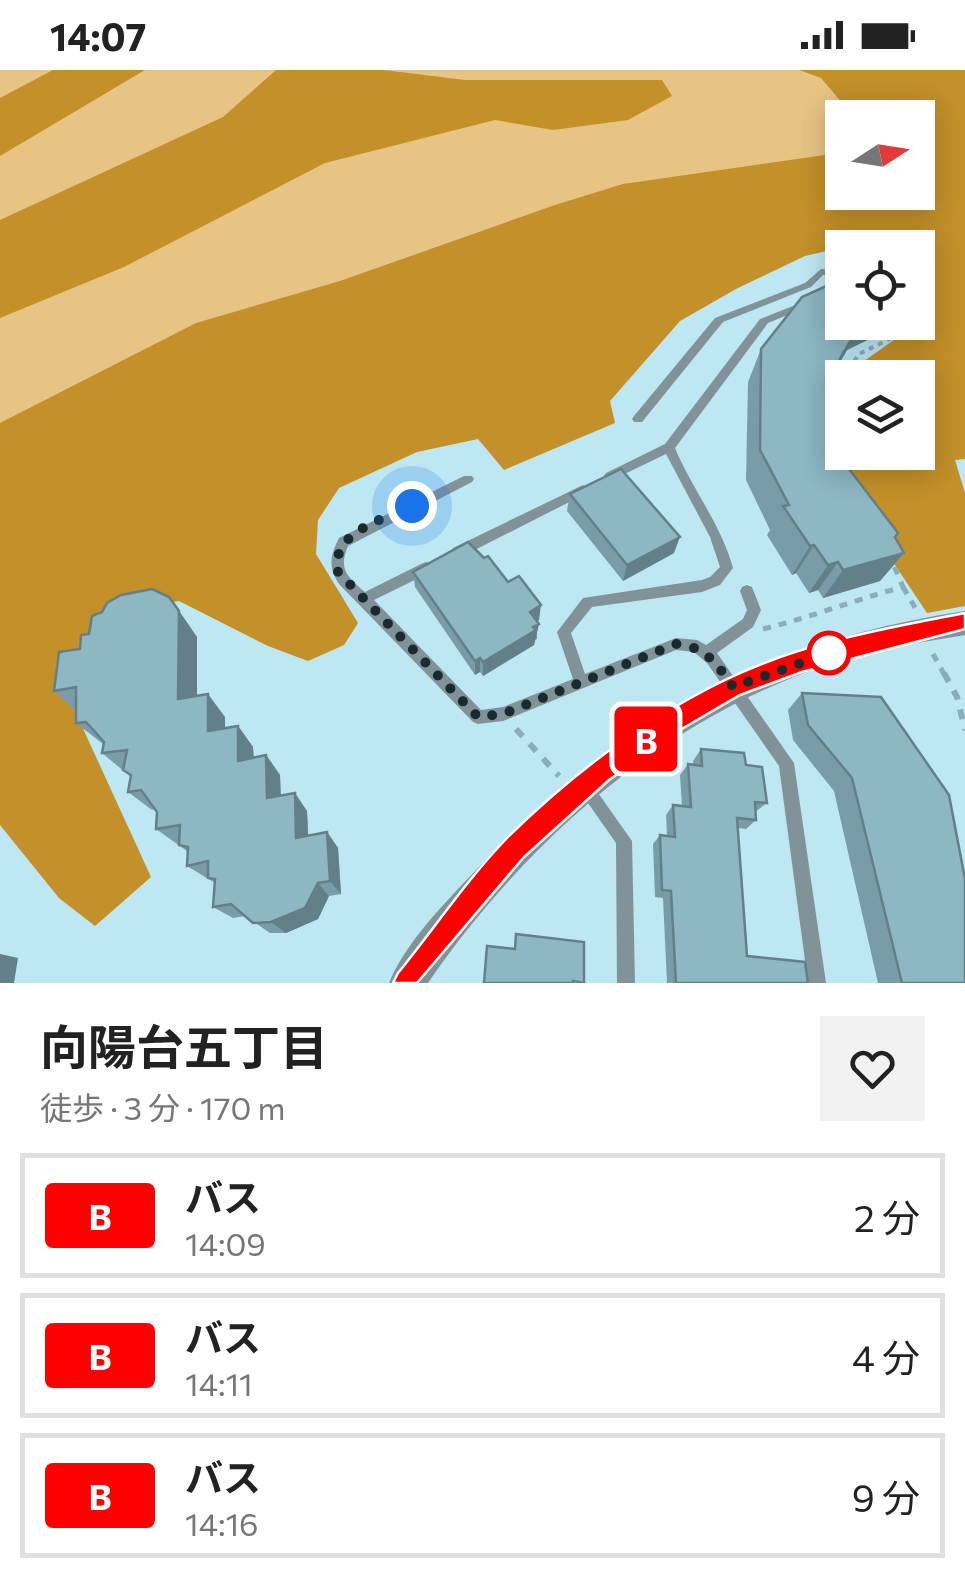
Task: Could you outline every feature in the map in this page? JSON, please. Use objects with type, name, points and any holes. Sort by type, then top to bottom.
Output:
[{"type":"street","points":[[407,983],[572,782],[733,687],[841,649],[965,622]]},
{"type":"lane","points":[[638,419],[719,320],[808,285],[825,272]]},
{"type":"lane","points":[[364,599],[669,447],[764,321],[825,296]]},
{"type":"lane","points":[[581,682],[564,632],[588,602],[702,586],[727,568],[723,550],[677,472],[669,447]]},
{"type":"lane","points":[[468,479],[342,542],[335,557],[338,572],[478,717],[503,714],[676,644],[698,646],[733,687],[786,764],[817,983]]},
{"type":"lane","points":[[706,653],[748,623],[754,610],[747,591]]},
{"type":"lane","points":[[572,782],[624,841],[626,983]]},
{"type":"path","points":[[855,360],[859,354],[888,340]]},
{"type":"path","points":[[748,623],[764,630],[826,614],[837,604],[903,588],[883,548]]},
{"type":"path","points":[[931,651],[956,697],[965,730]]},
{"type":"path","points":[[503,714],[572,782]]},
{"type":"shaded area","points":[[0,70],[841,70],[879,100],[825,100],[825,210],[935,210],[935,205],[965,228],[825,230],[825,235],[770,238],[343,436],[0,669]]},
{"type":"shaded area","points":[[53,70],[145,70],[0,156],[0,98]]},
{"type":"shaded area","points":[[276,70],[384,70],[465,80],[662,80],[672,96],[628,120],[553,130],[495,120],[325,163],[124,267],[0,318],[0,220],[223,117]]},
{"type":"shaded area","points":[[799,70],[965,70],[965,459],[955,460],[965,493],[965,606],[927,613],[845,490],[839,470],[935,470],[935,360],[866,360],[894,340],[935,340],[935,230],[825,230],[825,251],[805,256],[736,289],[680,321],[610,401],[615,423],[504,470],[478,439],[417,452],[339,488],[318,520],[316,554],[358,623],[344,645],[308,661],[268,646],[179,601],[144,607],[92,631],[58,674],[151,877],[95,926],[59,898],[0,825],[0,423],[196,323],[340,281],[623,184],[825,155],[825,210],[935,210],[935,100],[840,100],[821,78]]},
{"type":"building","points":[[825,287],[825,340],[851,340],[839,360],[825,360],[825,470],[850,470],[898,533],[895,537],[904,553],[843,570],[838,562],[828,565],[814,545],[810,546],[783,506],[789,505],[760,450],[761,349],[802,297]]},
{"type":"building","points":[[621,469],[680,537],[627,565],[570,494]]},
{"type":"building","points":[[468,542],[484,558],[488,556],[508,582],[519,576],[541,605],[530,612],[539,624],[533,627],[536,630],[483,662],[480,658],[475,661],[413,572]]},
{"type":"building","points":[[152,589],[169,597],[179,611],[178,699],[208,694],[208,731],[238,726],[238,761],[266,755],[267,798],[295,793],[296,838],[327,832],[330,881],[318,883],[305,908],[271,922],[253,923],[231,904],[213,907],[215,879],[208,878],[208,861],[187,866],[188,847],[179,845],[180,825],[156,829],[157,812],[141,790],[128,792],[131,775],[123,770],[127,750],[102,753],[104,742],[86,722],[76,723],[76,687],[54,691],[59,652],[80,649],[81,635],[89,634],[92,616],[121,595]]},
{"type":"building","points":[[802,693],[881,697],[949,795],[965,879],[965,983],[902,983],[852,778],[808,725]]},
{"type":"building","points":[[701,749],[744,753],[746,765],[762,767],[767,803],[755,802],[756,820],[737,818],[747,956],[805,962],[808,983],[676,983],[671,891],[662,890],[660,835],[675,837],[673,805],[691,807],[688,764],[702,766]]},
{"type":"building","points":[[516,934],[584,942],[584,983],[484,983],[487,946],[515,949]]},
{"type":"bus line","name":"B","points":[[407,983],[515,848],[600,771],[698,705],[733,687],[841,649],[965,623]]},
{"type":"route","points":[[412,506],[342,542],[335,557],[338,572],[478,717],[500,716],[676,644],[698,646],[733,687],[829,653]]}]
